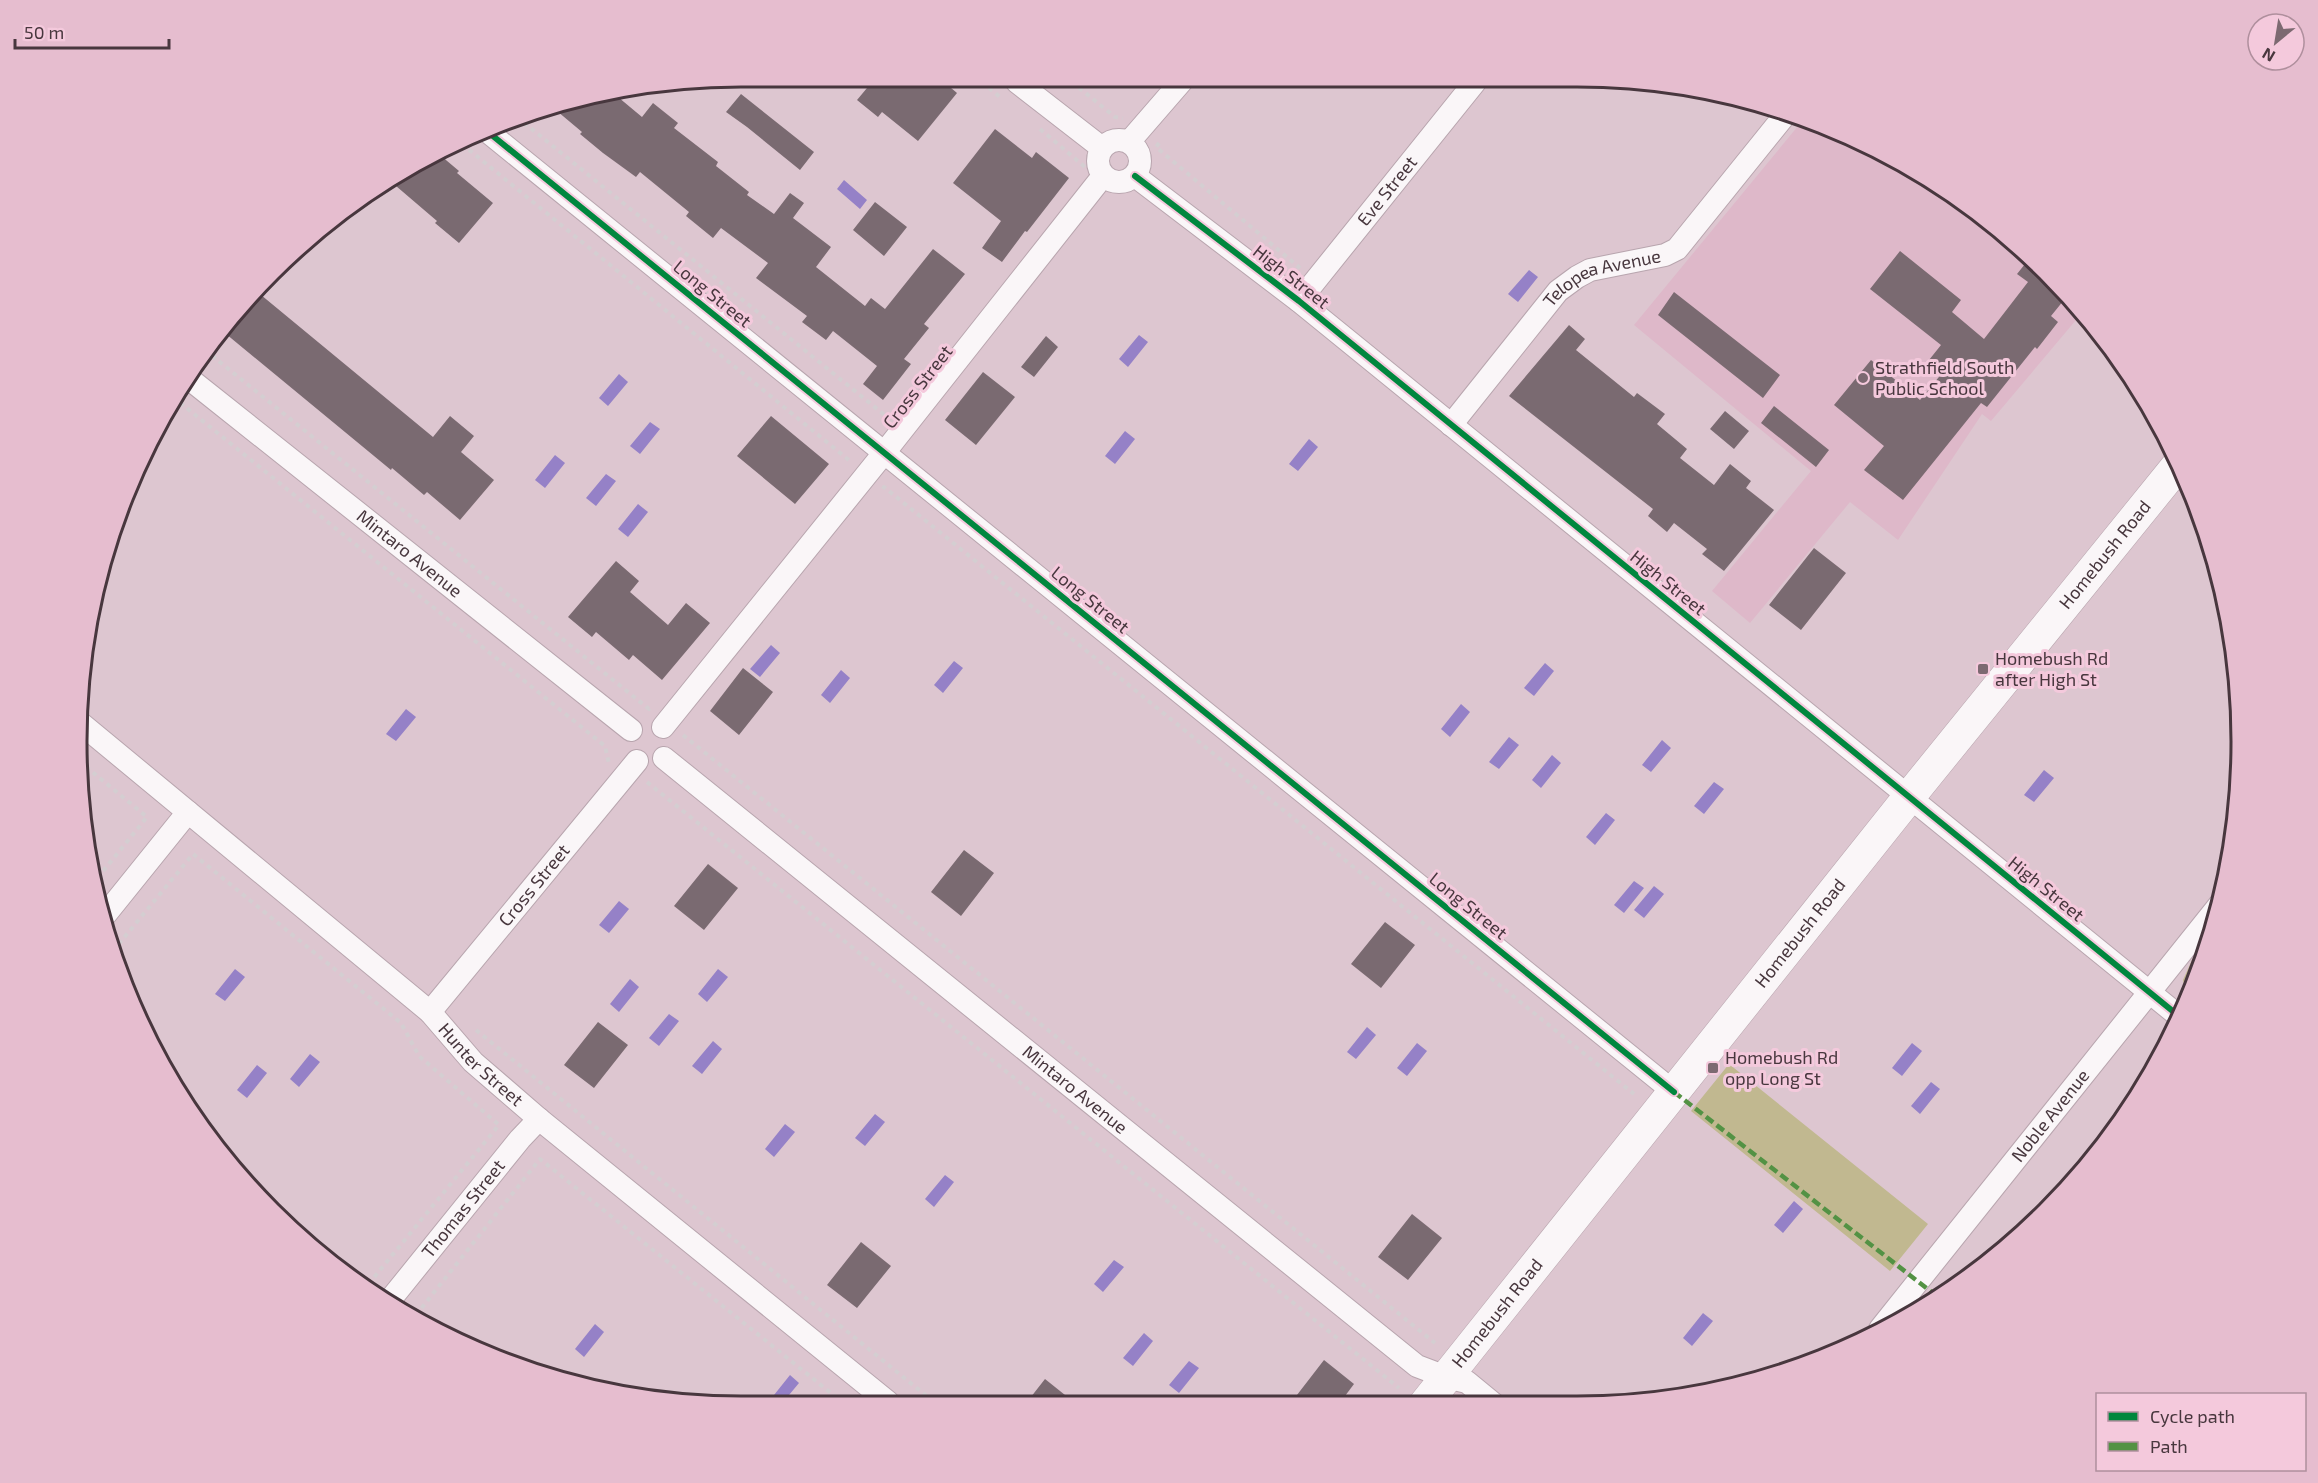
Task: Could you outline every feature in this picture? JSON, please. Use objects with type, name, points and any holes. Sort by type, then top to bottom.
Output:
[{"type":"main road","name":"Homebush Road","points":[[1412,1396],[1446,1377],[1909,797],[2173,472]]},
{"type":"street","points":[[1023,87],[1102,148]]},
{"type":"street","points":[[1129,142],[1177,87]]},
{"type":"street","name":"Eve Street","points":[[1299,301],[1471,87]]},
{"type":"street","name":"Telopea Avenue","points":[[1451,425],[1558,291],[1590,270],[1665,255],[1677,249],[1781,120]]},
{"type":"street","name":"Long Street","points":[[493,136],[1674,1092]]},
{"type":"street","points":[[1115,140],[1129,142],[1135,146],[1141,160],[1135,176],[1122,183],[1114,182],[1095,171],[1102,148],[1115,140]]},
{"type":"street","name":"Cross Street","points":[[663,727],[884,453],[1095,171]]},
{"type":"street","name":"High Street","points":[[1135,176],[1299,301],[2173,1011]]},
{"type":"street","name":"Mintaro Avenue","points":[[194,383],[631,730]]},
{"type":"street","points":[[650,721],[663,727],[668,733],[670,746],[664,758],[652,764],[637,761],[632,757],[627,743],[631,730],[643,722],[650,721]]},
{"type":"street","name":"Hunter Street","points":[[87,729],[430,1012],[473,1062],[539,1119],[881,1396]]},
{"type":"street","name":"Mintaro Avenue","points":[[664,758],[1417,1366],[1467,1382],[1485,1396]]},
{"type":"street","name":"Cross Street","points":[[430,1012],[637,761]]},
{"type":"street","points":[[109,910],[188,812]]},
{"type":"street","name":"Noble Avenue","points":[[1891,1315],[2205,923]]},
{"type":"street","name":"Thomas Street","points":[[394,1296],[520,1138],[539,1119]]},
{"type":"path","points":[[1078,87],[1115,117],[1124,119],[1127,115]]},
{"type":"path","points":[[526,124],[887,417]]},
{"type":"path","points":[[1160,142],[1156,147],[1302,270]]},
{"type":"path","points":[[467,148],[850,461]]},
{"type":"path","points":[[1078,177],[1095,171]]},
{"type":"path","points":[[213,356],[649,709],[656,701]]},
{"type":"path","points":[[181,404],[605,746],[610,765]]},
{"type":"path","points":[[877,496],[884,487],[1634,1094]]},
{"type":"path","points":[[686,731],[682,736],[1435,1343]]},
{"type":"path","points":[[88,768],[147,817],[101,874]]},
{"type":"path","points":[[641,788],[646,781],[1412,1396]]},
{"type":"path","points":[[119,943],[193,854],[401,1023],[419,1056],[499,1125],[371,1281]]},
{"type":"path","points":[[471,1026],[927,1396]]},
{"type":"path","points":[[419,1311],[540,1159],[835,1396]]},
{"type":"shaded area","name":"Strathfield South Public School","points":[[1798,126],[1866,154],[1940,197],[2008,249],[2079,322],[2076,320],[1991,421],[1982,414],[1898,540],[1850,502],[1750,623],[1712,591],[1811,471],[1634,325]]},
{"type":"shaded area","points":[[844,180],[867,200],[860,209],[837,189]]},
{"type":"shaded area","points":[[1529,270],[1538,277],[1518,302],[1508,294]]},
{"type":"shaded area","points":[[1139,335],[1148,342],[1128,367],[1119,359]]},
{"type":"shaded area","points":[[619,374],[628,382],[608,406],[599,398]]},
{"type":"shaded area","points":[[650,422],[660,429],[640,454],[630,446]]},
{"type":"shaded area","points":[[1125,431],[1135,439],[1115,464],[1105,456]]},
{"type":"shaded area","points":[[1309,439],[1318,447],[1298,471],[1289,464]]},
{"type":"shaded area","points":[[555,455],[565,463],[545,488],[535,480]]},
{"type":"shaded area","points":[[606,474],[616,481],[596,506],[586,498]]},
{"type":"shaded area","points":[[638,504],[648,512],[628,537],[618,529]]},
{"type":"shaded area","points":[[771,645],[780,653],[760,677],[750,669]]},
{"type":"shaded area","points":[[954,661],[963,668],[943,693],[934,685]]},
{"type":"shaded area","points":[[1545,663],[1554,671],[1534,696],[1524,688]]},
{"type":"shaded area","points":[[841,670],[850,678],[830,703],[821,695]]},
{"type":"shaded area","points":[[1461,704],[1470,712],[1450,737],[1441,729]]},
{"type":"shaded area","points":[[406,709],[416,717],[396,741],[386,734]]},
{"type":"shaded area","points":[[1509,737],[1519,745],[1499,769],[1489,762]]},
{"type":"shaded area","points":[[1662,740],[1671,748],[1651,772],[1642,765]]},
{"type":"shaded area","points":[[1552,755],[1561,763],[1541,788],[1532,780]]},
{"type":"shaded area","points":[[2044,770],[2054,778],[2034,802],[2024,795]]},
{"type":"shaded area","points":[[1714,782],[1724,789],[1704,814],[1694,806]]},
{"type":"shaded area","points":[[1606,813],[1615,820],[1595,845],[1586,837]]},
{"type":"shaded area","points":[[1634,881],[1644,888],[1624,913],[1614,905]]},
{"type":"shaded area","points":[[1654,886],[1664,894],[1644,918],[1634,910]]},
{"type":"shaded area","points":[[619,901],[629,909],[609,933],[599,925]]},
{"type":"shaded area","points":[[2192,960],[2184,984],[2183,980]]},
{"type":"shaded area","points":[[235,969],[245,977],[225,1001],[215,994]]},
{"type":"shaded area","points":[[718,969],[728,977],[707,1002],[698,994]]},
{"type":"shaded area","points":[[630,979],[639,987],[619,1012],[610,1004]]},
{"type":"shaded area","points":[[669,1014],[679,1021],[659,1046],[649,1038]]},
{"type":"shaded area","points":[[1367,1027],[1376,1035],[1356,1059],[1347,1052]]},
{"type":"shaded area","points":[[713,1041],[722,1049],[702,1074],[692,1066]]},
{"type":"shaded area","points":[[1417,1043],[1427,1051],[1407,1076],[1397,1068]]},
{"type":"shaded area","points":[[1912,1043],[1922,1051],[1902,1076],[1892,1068]]},
{"type":"shaded area","points":[[310,1054],[320,1062],[299,1087],[290,1079]]},
{"type":"shaded area","points":[[1729,1064],[1928,1224],[1890,1271],[1691,1111]]},
{"type":"shaded area","points":[[257,1065],[267,1073],[247,1098],[237,1090]]},
{"type":"shaded area","points":[[1931,1082],[1940,1089],[1920,1114],[1911,1106]]},
{"type":"shaded area","points":[[875,1114],[885,1122],[865,1146],[855,1138]]},
{"type":"shaded area","points":[[785,1124],[795,1132],[774,1157],[765,1149]]},
{"type":"shaded area","points":[[945,1175],[954,1182],[934,1207],[925,1199]]},
{"type":"shaded area","points":[[1794,1201],[1803,1209],[1783,1233],[1774,1225]]},
{"type":"shaded area","points":[[1114,1260],[1124,1267],[1103,1292],[1094,1284]]},
{"type":"shaded area","points":[[1703,1313],[1713,1321],[1692,1346],[1683,1338]]},
{"type":"shaded area","points":[[595,1324],[604,1332],[584,1357],[575,1349]]},
{"type":"shaded area","points":[[1144,1333],[1153,1341],[1133,1366],[1123,1358]]},
{"type":"shaded area","points":[[1189,1361],[1199,1368],[1179,1393],[1169,1385]]},
{"type":"shaded area","points":[[790,1375],[799,1383],[788,1396],[773,1396]]},
{"type":"building","points":[[868,87],[950,87],[957,93],[918,141],[882,112],[878,117],[857,100]]},
{"type":"building","points":[[741,94],[814,152],[800,170],[726,112]]},
{"type":"building","points":[[620,99],[642,117],[653,103],[678,123],[674,128],[718,162],[716,166],[749,192],[747,195],[774,214],[790,193],[804,203],[793,218],[831,247],[816,267],[865,306],[871,298],[885,309],[933,249],[965,274],[924,324],[929,328],[904,359],[911,364],[883,400],[863,384],[877,366],[833,331],[826,340],[802,322],[807,316],[756,278],[768,263],[721,228],[713,238],[686,216],[689,212],[640,172],[636,177],[580,134],[582,132],[559,113]]},
{"type":"building","points":[[995,129],[1032,158],[1036,152],[1069,178],[1002,262],[982,248],[1001,221],[953,183]]},
{"type":"building","points":[[444,158],[459,171],[457,173],[493,203],[459,243],[435,223],[437,221],[396,186]]},
{"type":"building","points":[[875,202],[907,227],[884,256],[853,230]]},
{"type":"building","points":[[1900,251],[1961,300],[1952,312],[1984,339],[2028,282],[2017,274],[2024,265],[2062,303],[2051,316],[2058,322],[2037,349],[2035,347],[1987,407],[1981,403],[1903,500],[1864,470],[1884,446],[1834,405],[1871,360],[1920,400],[1943,372],[1929,360],[1941,345],[1870,289]]},
{"type":"building","points":[[1674,292],[1780,375],[1763,398],[1658,315]]},
{"type":"building","points":[[262,296],[433,437],[450,416],[474,436],[461,452],[494,480],[460,520],[427,492],[424,495],[392,468],[391,470],[228,336]]},
{"type":"building","points":[[1569,325],[1585,339],[1576,350],[1634,397],[1637,393],[1665,414],[1657,424],[1687,449],[1680,458],[1714,485],[1730,464],[1751,481],[1746,488],[1774,510],[1724,571],[1702,554],[1707,549],[1674,523],[1667,532],[1648,516],[1653,509],[1509,396]]},
{"type":"building","points":[[1046,336],[1058,347],[1034,377],[1021,367]]},
{"type":"building","points":[[983,372],[1015,397],[976,445],[945,420]]},
{"type":"building","points":[[1774,406],[1829,450],[1816,467],[1761,423]]},
{"type":"building","points":[[1725,411],[1749,431],[1734,449],[1710,429]]},
{"type":"building","points":[[771,416],[829,464],[795,504],[737,456]]},
{"type":"building","points":[[1814,548],[1846,573],[1801,630],[1769,605]]},
{"type":"building","points":[[616,561],[639,581],[630,592],[668,625],[686,603],[710,623],[662,680],[633,655],[629,660],[596,632],[592,637],[568,617]]},
{"type":"building","points":[[743,668],[773,692],[739,735],[710,711]]},
{"type":"building","points":[[964,850],[994,873],[961,916],[931,892]]},
{"type":"building","points":[[708,864],[738,888],[704,930],[674,906]]},
{"type":"building","points":[[1385,922],[1415,945],[1381,988],[1351,964]]},
{"type":"building","points":[[598,1022],[628,1045],[594,1088],[564,1065]]},
{"type":"building","points":[[1412,1214],[1442,1238],[1408,1280],[1378,1257]]},
{"type":"building","points":[[861,1242],[891,1266],[857,1308],[827,1285]]},
{"type":"building","points":[[1324,1360],[1354,1384],[1345,1396],[1296,1396]]},
{"type":"building","points":[[1045,1379],[1066,1396],[1032,1396]]},
{"type":"marked path","points":[[1674,1092],[1931,1292]]},
{"type":"cycle path","points":[[493,136],[1674,1092]]},
{"type":"cycle path","points":[[1135,176],[1299,301],[2173,1011]]},
{"type":"place","name":"Strathfield South Public School","points":[[1863,378]]},
{"type":"place","name":"Homebush Rd after High St","points":[[1983,669]]},
{"type":"place","name":"Homebush Rd opp Long St","points":[[1713,1068]]}]
